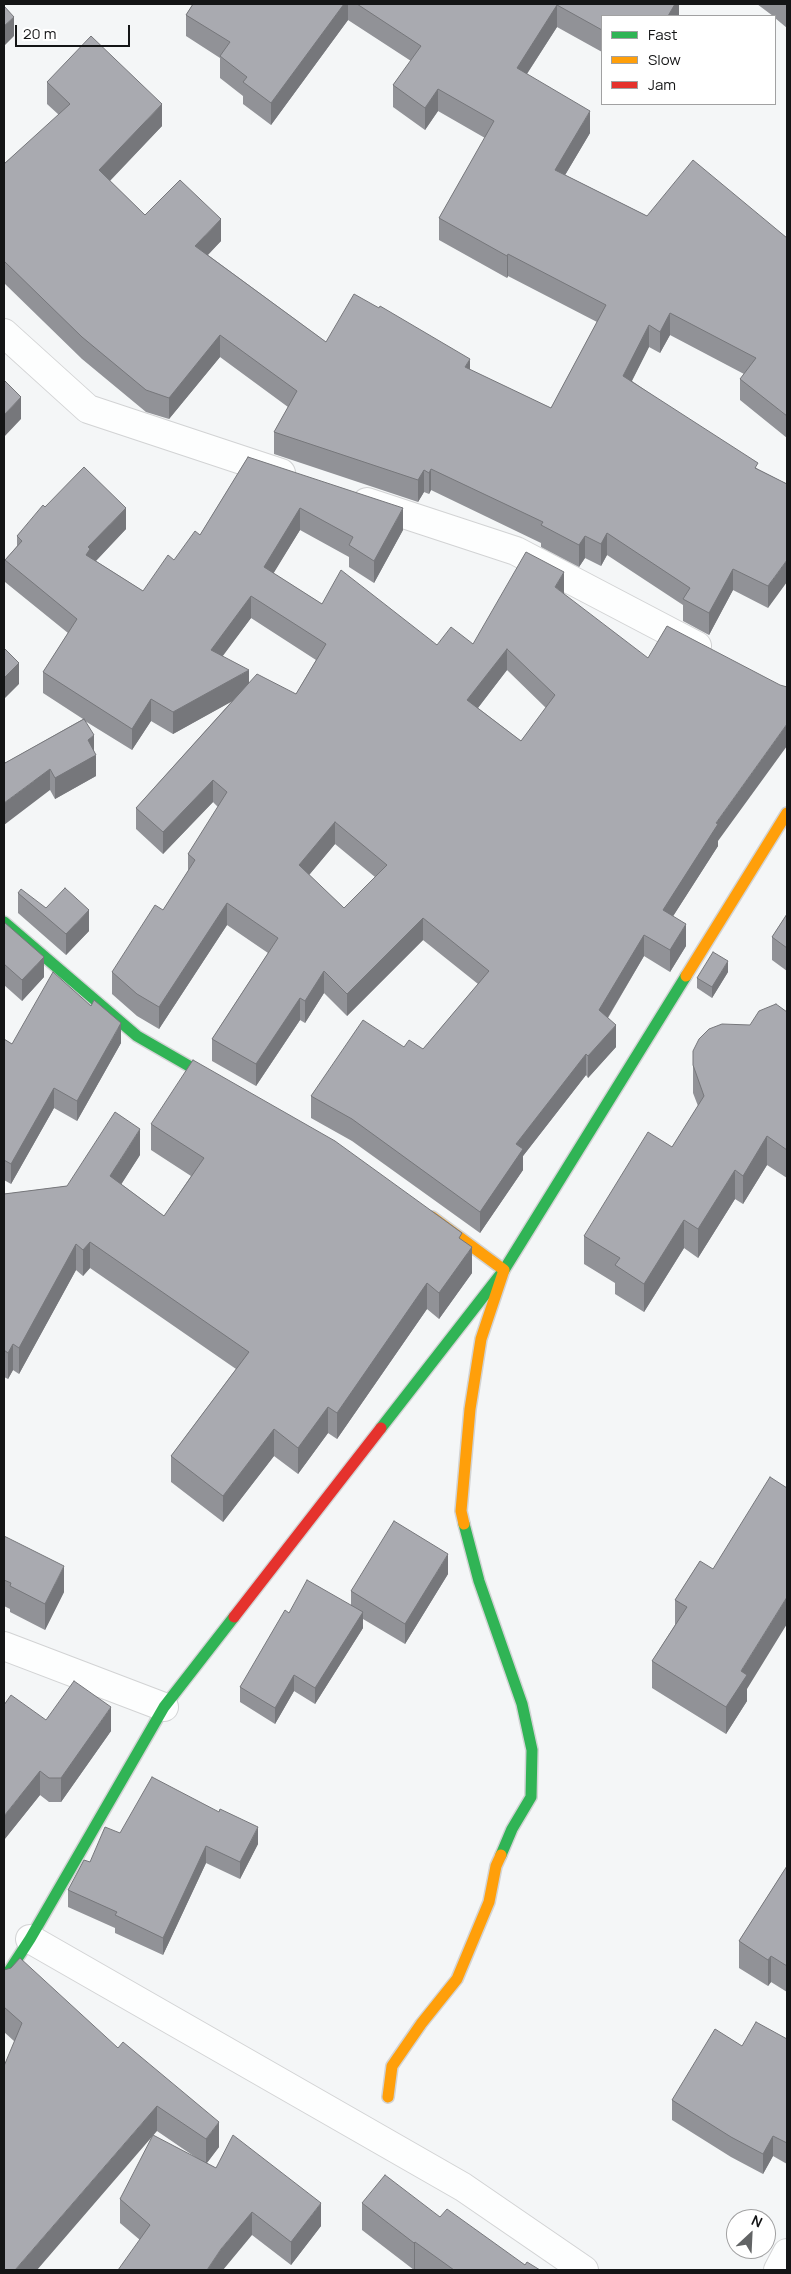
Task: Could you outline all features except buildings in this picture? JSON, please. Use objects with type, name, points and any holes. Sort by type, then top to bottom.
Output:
[{"type":"street","points":[[4,333],[88,410],[302,480]]},
{"type":"street","points":[[339,492],[516,551],[717,657]]},
{"type":"street","points":[[4,1979],[30,1939],[164,1707],[504,1270],[787,813]]},
{"type":"street","points":[[4,922],[137,1036],[232,1090]]},
{"type":"street","points":[[424,1212],[504,1270]]},
{"type":"street","points":[[388,2098],[392,2066],[421,2024],[457,1979],[489,1902],[496,1866],[512,1829],[531,1797],[532,1750],[522,1704],[479,1581],[461,1511],[470,1409],[481,1339],[504,1270]]},
{"type":"street","points":[[4,1646],[164,1707]]},
{"type":"street","points":[[30,1939],[463,2187],[584,2270]]},
{"type":"street","points":[[778,2270],[787,2252]]},
{"type":"traffic: fast","points":[[4,922],[137,1036],[222,1085]]},
{"type":"traffic: fast","points":[[381,1428],[504,1270],[686,976]]},
{"type":"traffic: fast","points":[[464,1524],[479,1581],[522,1704],[532,1750],[531,1797],[512,1829],[501,1855]]},
{"type":"traffic: fast","points":[[4,1979],[30,1939],[164,1707],[234,1617]]},
{"type":"traffic: slow","points":[[686,976],[787,813]]},
{"type":"traffic: slow","points":[[432,1217],[504,1270],[481,1339],[470,1409],[461,1511],[464,1524]]},
{"type":"traffic: slow","points":[[388,2097],[392,2066],[421,2024],[457,1979],[489,1902],[496,1866],[501,1855]]},
{"type":"traffic: jam","points":[[234,1617],[381,1428]]}]
